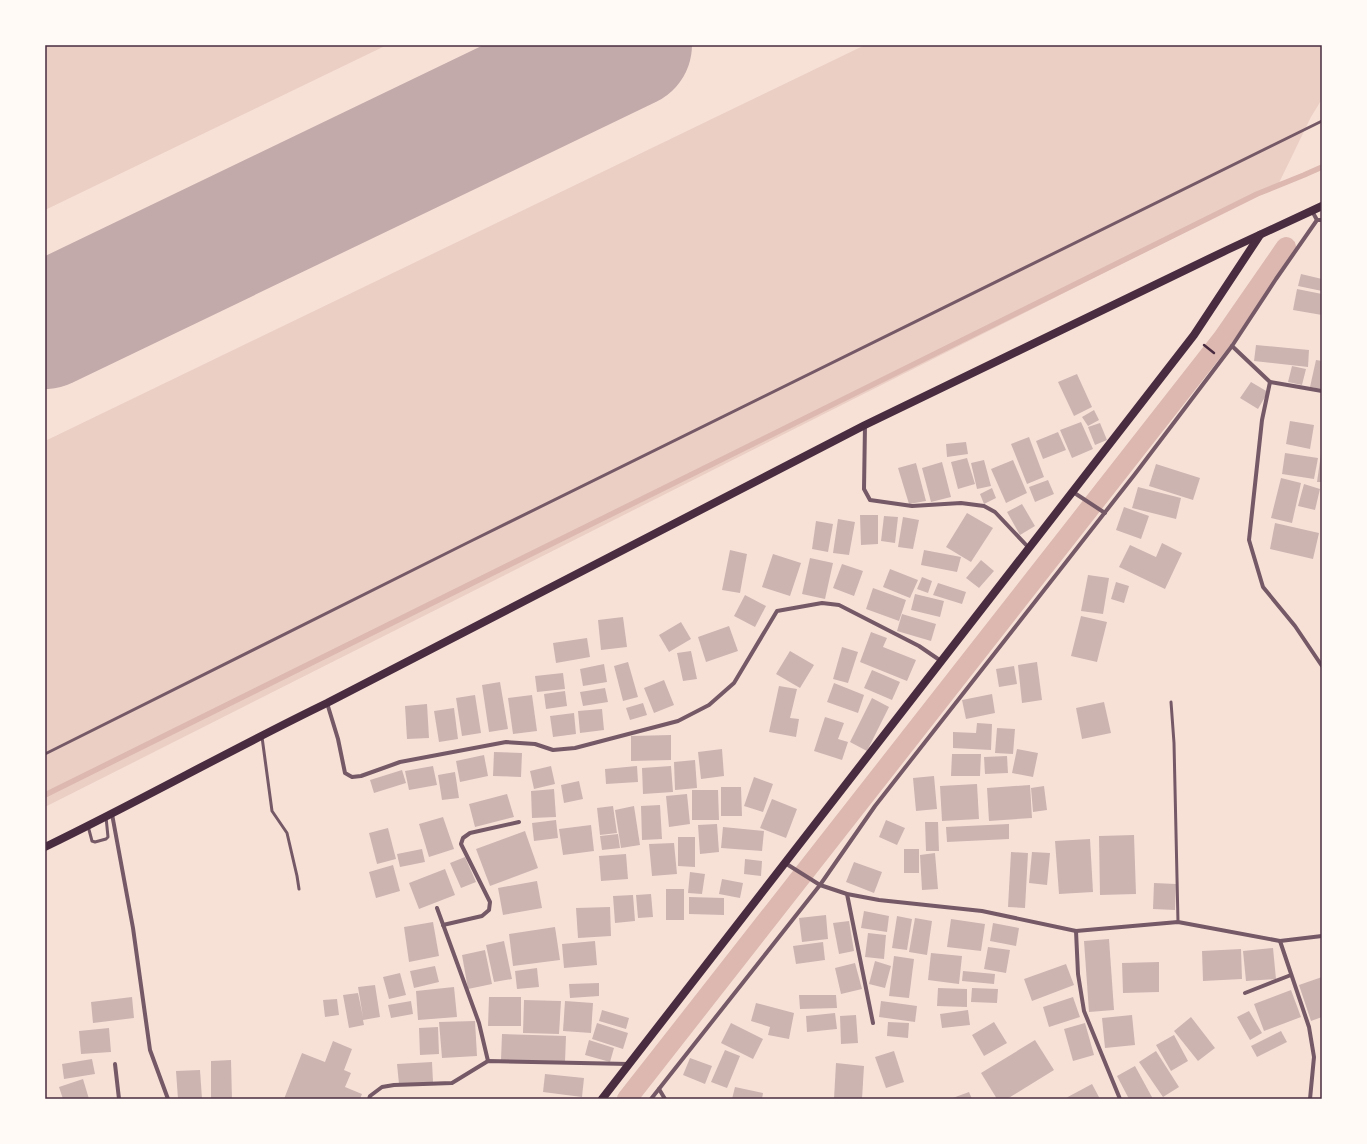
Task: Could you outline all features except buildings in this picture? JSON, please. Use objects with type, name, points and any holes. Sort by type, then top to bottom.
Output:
[{"type":"main road","points":[[45,847],[109,816],[262,735],[327,704],[865,425],[1260,234],[1322,206]]},
{"type":"main road","points":[[602,1099],[789,865],[941,660],[1029,548],[1076,495],[1194,335],[1260,234]]},
{"type":"street","points":[[651,1099],[820,885],[875,806],[1104,513],[1232,346],[1276,279],[1320,220],[1312,211]]},
{"type":"street","points":[[1232,346],[1270,382],[1322,390]]},
{"type":"street","points":[[1270,382],[1262,420],[1249,540],[1263,587],[1295,626],[1322,666]]},
{"type":"street","points":[[865,425],[864,489],[870,500],[912,506],[961,503],[984,506],[995,512],[1029,548]]},
{"type":"street","points":[[1076,495],[1104,513]]},
{"type":"street","points":[[327,704],[338,738],[345,773],[352,776],[361,776],[400,762],[506,742],[535,744],[553,750],[575,748],[678,721],[709,705],[734,684],[777,611],[822,603],[839,605],[919,646],[941,660]]},
{"type":"street","points":[[109,816],[115,831],[133,928],[150,1050],[168,1099]]},
{"type":"street","points":[[443,925],[482,916],[489,910],[490,902],[461,844],[463,838],[470,833],[519,822]]},
{"type":"street","points":[[789,865],[820,885],[847,894],[879,900],[982,911],[1076,932],[1178,922],[1280,941],[1322,936]]},
{"type":"street","points":[[847,894],[873,1023]]},
{"type":"street","points":[[437,908],[478,1023],[488,1061]]},
{"type":"street","points":[[1076,932],[1078,974],[1084,1011],[1120,1099]]},
{"type":"street","points":[[1280,941],[1309,1027],[1314,1057],[1310,1099]]},
{"type":"street","points":[[1245,992],[1291,975]]},
{"type":"street","points":[[369,1099],[370,1096],[382,1087],[394,1085],[452,1083],[488,1061],[629,1064]]},
{"type":"street","points":[[115,1064],[119,1099]]},
{"type":"street","points":[[659,1089],[665,1099]]},
{"type":"lane","points":[[45,754],[467,543],[1322,121]]},
{"type":"lane","points":[[1171,702],[1174,743],[1178,922]]},
{"type":"lane","points":[[262,735],[272,811],[287,833],[299,889]]},
{"type":"lane","points":[[88,826],[90,838],[95,842],[106,840],[108,837],[109,816]]},
{"type":"lane","points":[[108,833],[115,831]]},
{"type":"path","points":[[1201,342],[1218,357]]},
{"type":"shaded area","points":[[45,45],[387,45],[45,210]]},
{"type":"shaded area","points":[[865,45],[1322,45],[1322,99],[1311,117],[1278,185],[45,807],[45,441]]},
{"type":"waterway","points":[[45,795],[1257,194],[1322,167]]},
{"type":"waterway","points":[[627,1099],[1223,338],[1286,247]]},
{"type":"runway","points":[[45,326],[629,45]]}]
